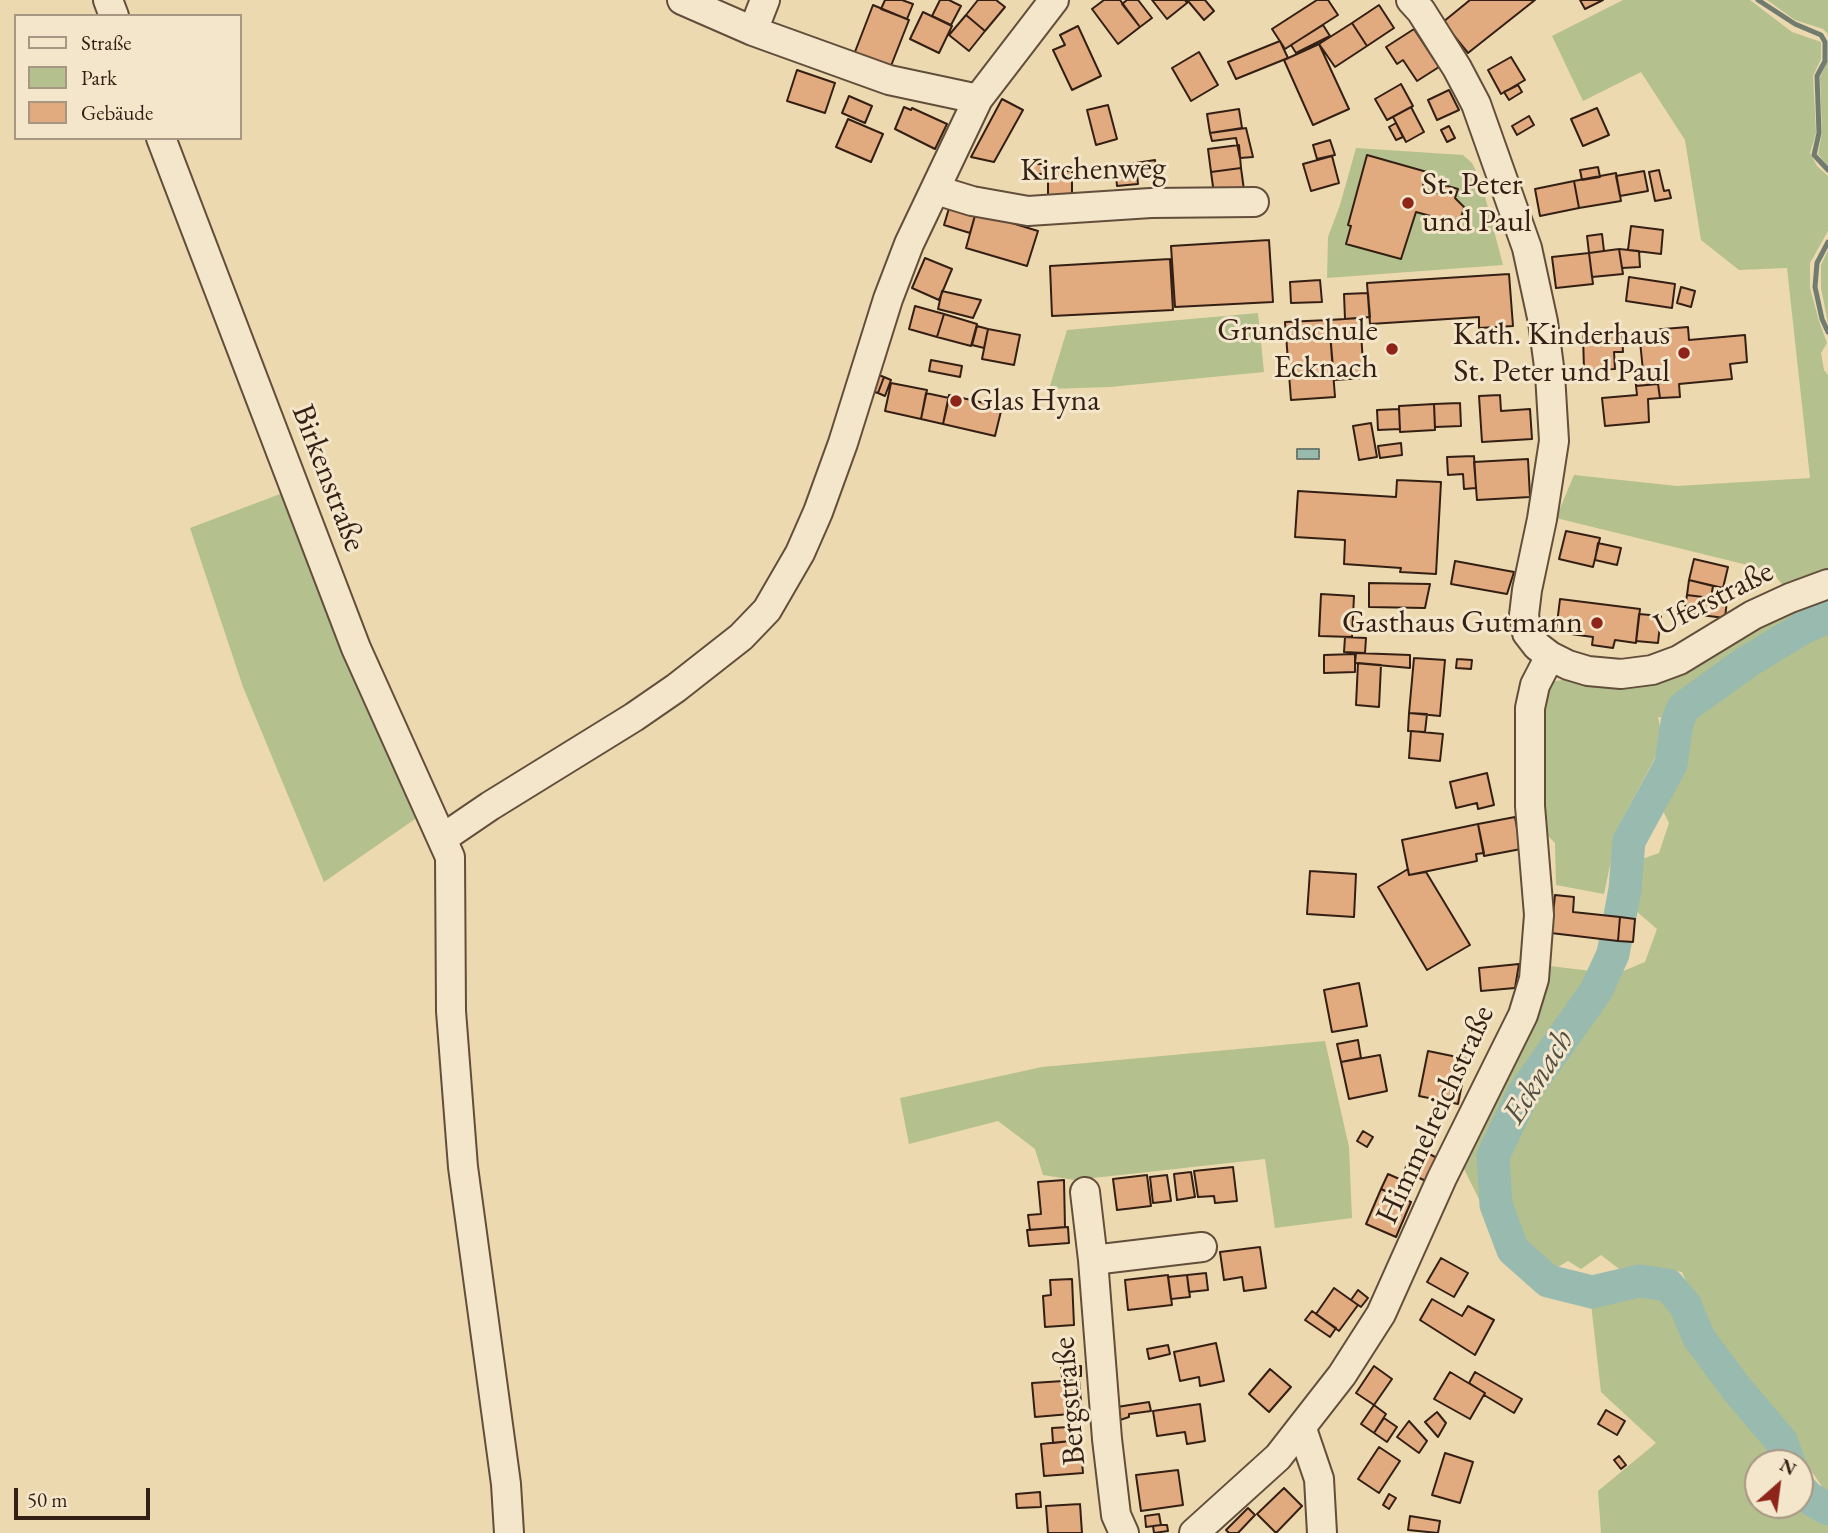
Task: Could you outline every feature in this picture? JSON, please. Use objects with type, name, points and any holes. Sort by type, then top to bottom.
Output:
[{"type":"street","points":[[682,0],[753,31],[889,80],[978,99]]},
{"type":"street","points":[[753,31],[765,0]]},
{"type":"street","points":[[443,838],[634,717],[712,662],[741,638],[767,610],[800,553],[843,443],[888,299],[909,244],[978,99],[1054,0]]},
{"type":"street","points":[[1411,0],[1421,11],[1457,68],[1476,104],[1527,248],[1544,322],[1553,441],[1524,615],[1527,633],[1537,646],[1550,656]]},
{"type":"street","name":"Birkenstraße","points":[[162,140],[356,648],[450,857],[451,1011],[463,1167],[506,1484],[509,1533]]},
{"type":"street","name":"Kirchenweg","points":[[936,190],[972,201],[1028,211],[1151,203],[1254,202]]},
{"type":"street","name":"Uferstraße","points":[[1550,656],[1588,671],[1621,674],[1652,670],[1679,660],[1765,609],[1828,584]]},
{"type":"street","name":"Himmelreichstraße","points":[[1194,1533],[1260,1475],[1302,1429],[1342,1375],[1381,1314],[1442,1178],[1523,1015],[1534,979],[1539,915],[1530,806],[1530,708],[1535,685],[1550,656]]},
{"type":"street","name":"Bergstraße","points":[[1085,1192],[1107,1439],[1116,1516],[1124,1533]]},
{"type":"street","points":[[1093,1260],[1202,1247]]},
{"type":"street","points":[[1302,1429],[1320,1479],[1322,1533]]},
{"type":"green space","points":[[1623,0],[1750,0],[1792,32],[1821,42],[1821,59],[1813,76],[1816,133],[1810,153],[1817,166],[1828,176],[1828,231],[1810,263],[1810,288],[1827,343],[1821,353],[1824,370],[1828,375],[1828,571],[1783,586],[1772,571],[1556,518],[1574,475],[1677,486],[1810,478],[1787,268],[1739,270],[1701,240],[1685,140],[1641,72],[1583,101],[1552,36]]},
{"type":"green space","points":[[1767,0],[1828,0],[1828,34],[1823,29],[1795,20]]},
{"type":"green space","points":[[1828,60],[1828,167],[1818,154],[1822,133],[1820,77]]},
{"type":"green space","points":[[1356,148],[1463,155],[1476,171],[1472,173],[1477,186],[1482,185],[1503,265],[1327,278],[1328,237]]},
{"type":"green space","points":[[1828,250],[1828,323],[1821,288],[1821,265]]},
{"type":"green space","points":[[1258,313],[1264,372],[1110,387],[1049,389],[1067,330]]},
{"type":"green space","points":[[288,491],[421,815],[324,882],[243,687],[190,528]]},
{"type":"green space","points":[[1828,596],[1828,1494],[1814,1475],[1814,1449],[1797,1449],[1780,1424],[1743,1380],[1706,1326],[1682,1272],[1639,1266],[1623,1272],[1601,1255],[1581,1269],[1568,1261],[1553,1270],[1522,1278],[1507,1255],[1464,1169],[1512,1065],[1550,966],[1616,974],[1645,962],[1657,929],[1636,911],[1639,860],[1659,853],[1669,823],[1662,809],[1655,811],[1681,765],[1681,720],[1658,717],[1662,736],[1657,754],[1618,827],[1604,894],[1556,885],[1555,843],[1543,831],[1537,748],[1545,690],[1555,681],[1571,679],[1617,687],[1653,684],[1759,623]]},
{"type":"green space","points":[[1325,1041],[1349,1147],[1352,1218],[1275,1228],[1265,1159],[1075,1180],[1043,1175],[1035,1149],[998,1121],[909,1144],[900,1098],[1042,1067]]},
{"type":"green space","points":[[1639,1292],[1661,1301],[1677,1318],[1691,1349],[1772,1449],[1744,1449],[1744,1519],[1814,1519],[1814,1515],[1828,1524],[1828,1533],[1601,1533],[1598,1491],[1656,1443],[1601,1392],[1591,1304]]},
{"type":"water","points":[[1297,449],[1319,449],[1319,459],[1297,459]]},
{"type":"building","points":[[885,0],[902,0],[913,4],[907,19],[881,9]]},
{"type":"building","points":[[940,0],[949,0],[961,6],[951,25],[932,16]]},
{"type":"building","points":[[978,0],[996,0],[1005,7],[985,31],[966,15]]},
{"type":"building","points":[[1104,0],[1120,0],[1140,27],[1118,44],[1092,9]]},
{"type":"building","points":[[1127,0],[1138,0],[1152,18],[1140,27],[1122,4]]},
{"type":"building","points":[[1152,0],[1185,0],[1187,3],[1167,19]]},
{"type":"building","points":[[1185,0],[1205,0],[1214,11],[1204,20]]},
{"type":"building","points":[[1317,0],[1328,0],[1338,15],[1285,49],[1272,29]]},
{"type":"building","points":[[1470,0],[1535,0],[1468,53],[1443,22]]},
{"type":"building","points":[[1580,0],[1603,0],[1585,9]]},
{"type":"building","points":[[873,5],[909,20],[889,71],[853,57]]},
{"type":"building","points":[[1379,5],[1394,28],[1367,46],[1352,23]]},
{"type":"building","points":[[923,12],[952,26],[939,53],[910,39]]},
{"type":"building","points":[[966,15],[985,31],[969,51],[949,35]]},
{"type":"building","points":[[1352,23],[1367,46],[1335,67],[1319,44]]},
{"type":"building","points":[[1323,25],[1330,36],[1296,53],[1291,45]]},
{"type":"building","points":[[1078,26],[1101,76],[1072,90],[1053,50],[1065,45],[1060,35]]},
{"type":"building","points":[[1414,29],[1439,67],[1417,81],[1403,60],[1397,64],[1386,47]]},
{"type":"building","points":[[1280,41],[1288,58],[1236,79],[1228,62]]},
{"type":"building","points":[[1319,44],[1349,109],[1313,125],[1284,60]]},
{"type":"building","points":[[1199,52],[1218,85],[1191,101],[1172,68]]},
{"type":"building","points":[[1511,57],[1525,80],[1501,94],[1488,70]]},
{"type":"building","points":[[797,70],[835,83],[825,113],[787,101]]},
{"type":"building","points":[[1401,84],[1413,106],[1387,120],[1375,99]]},
{"type":"building","points":[[1518,85],[1522,92],[1509,100],[1504,92]]},
{"type":"building","points":[[1449,90],[1459,110],[1437,120],[1428,100]]},
{"type":"building","points":[[849,96],[872,106],[865,123],[842,113]]},
{"type":"building","points":[[1002,99],[1023,110],[994,162],[971,157]]},
{"type":"building","points":[[1108,105],[1117,139],[1096,145],[1087,110]]},
{"type":"building","points":[[904,107],[947,124],[935,149],[895,129]]},
{"type":"building","points":[[1411,107],[1424,132],[1406,142],[1393,117]]},
{"type":"building","points":[[1597,108],[1609,135],[1583,146],[1571,119]]},
{"type":"building","points":[[1239,109],[1242,128],[1210,133],[1207,114]]},
{"type":"building","points":[[1529,116],[1534,125],[1517,135],[1512,126]]},
{"type":"building","points":[[848,119],[883,134],[871,162],[836,147]]},
{"type":"building","points":[[1396,123],[1403,137],[1396,140],[1389,127]]},
{"type":"building","points":[[1449,126],[1455,138],[1447,142],[1441,130]]},
{"type":"building","points":[[1246,128],[1253,157],[1240,158],[1236,138],[1212,141],[1210,133]]},
{"type":"building","points":[[1330,140],[1335,155],[1317,159],[1313,145]]},
{"type":"building","points":[[1239,145],[1241,168],[1211,172],[1208,149]]},
{"type":"building","name":"St. Peter und Paul","points":[[1367,155],[1427,172],[1422,189],[1441,194],[1444,185],[1458,189],[1455,198],[1464,207],[1461,218],[1452,222],[1416,212],[1401,259],[1346,244],[1351,226],[1348,225]]},
{"type":"building","points":[[1332,156],[1339,183],[1311,191],[1303,164]]},
{"type":"building","points":[[1155,160],[1156,171],[1137,174],[1136,163]]},
{"type":"building","points":[[1136,163],[1138,184],[1117,186],[1115,165]]},
{"type":"building","points":[[1026,164],[1043,164],[1043,174],[1026,174]]},
{"type":"building","points":[[1598,167],[1600,177],[1582,180],[1580,170]]},
{"type":"building","points":[[1241,168],[1244,190],[1214,194],[1211,172]]},
{"type":"building","points":[[1659,170],[1664,191],[1669,190],[1671,198],[1655,201],[1649,172]]},
{"type":"building","points":[[1048,171],[1072,171],[1072,196],[1048,196]]},
{"type":"building","points":[[1644,171],[1648,191],[1620,196],[1616,176]]},
{"type":"building","points":[[1616,173],[1621,201],[1579,208],[1574,181]]},
{"type":"building","points":[[1574,181],[1579,208],[1540,216],[1535,189]]},
{"type":"building","points":[[950,205],[976,212],[970,233],[944,225]]},
{"type":"building","points":[[976,212],[1038,231],[1027,266],[966,248]]},
{"type":"building","points":[[1631,226],[1663,230],[1661,254],[1628,250]]},
{"type":"building","points":[[1602,234],[1604,251],[1589,253],[1587,236]]},
{"type":"building","points":[[1269,240],[1273,302],[1175,307],[1171,246]]},
{"type":"building","points":[[1619,249],[1623,274],[1592,277],[1589,253]]},
{"type":"building","points":[[1619,249],[1639,251],[1640,267],[1622,268]]},
{"type":"building","points":[[1589,253],[1593,284],[1556,288],[1552,257]]},
{"type":"building","points":[[925,258],[952,269],[939,300],[912,288]]},
{"type":"building","points":[[1170,259],[1173,310],[1052,316],[1050,266]]},
{"type":"building","points":[[1509,274],[1513,326],[1479,328],[1479,317],[1370,324],[1367,283]]},
{"type":"building","points":[[1629,277],[1675,284],[1672,308],[1626,301]]},
{"type":"building","points":[[1320,280],[1322,302],[1291,303],[1290,282]]},
{"type":"building","points":[[1681,287],[1695,291],[1691,307],[1677,303]]},
{"type":"building","points":[[942,291],[981,300],[973,318],[938,309]]},
{"type":"building","points":[[1368,293],[1370,317],[1345,319],[1344,294]]},
{"type":"building","points":[[915,306],[944,314],[937,337],[909,329]]},
{"type":"building","points":[[944,314],[977,324],[971,346],[937,337]]},
{"type":"building","points":[[1360,318],[1364,378],[1334,380],[1329,320]]},
{"type":"building","points":[[1329,320],[1335,397],[1291,400],[1285,322]]},
{"type":"building","points":[[977,326],[988,329],[984,348],[972,345]]},
{"type":"building","points":[[1688,327],[1689,340],[1745,335],[1747,362],[1730,364],[1732,379],[1679,384],[1680,397],[1660,398],[1658,384],[1636,386],[1635,371],[1643,371],[1639,331]]},
{"type":"building","points":[[988,329],[1020,335],[1014,365],[982,359]]},
{"type":"building","points":[[1622,333],[1623,352],[1614,352],[1615,369],[1584,370],[1583,335]]},
{"type":"building","points":[[931,360],[962,366],[960,377],[929,371]]},
{"type":"building","points":[[876,374],[884,377],[878,393],[871,391]]},
{"type":"building","points":[[884,377],[891,380],[885,396],[878,393]]},
{"type":"building","points":[[891,383],[927,390],[921,419],[885,411]]},
{"type":"building","points":[[1658,384],[1660,398],[1648,399],[1649,422],[1605,426],[1602,398],[1637,395],[1636,386]]},
{"type":"building","points":[[926,393],[949,398],[943,424],[921,419]]},
{"type":"building","points":[[949,395],[1002,407],[995,436],[943,424]]},
{"type":"building","points":[[1500,395],[1501,411],[1530,409],[1532,439],[1482,442],[1479,396]]},
{"type":"building","points":[[1460,403],[1461,426],[1435,427],[1434,404]]},
{"type":"building","points":[[1434,404],[1435,430],[1400,432],[1399,406]]},
{"type":"building","points":[[1399,409],[1400,429],[1378,430],[1377,410]]},
{"type":"building","points":[[1371,423],[1377,457],[1359,460],[1353,426]]},
{"type":"building","points":[[1401,443],[1402,455],[1380,458],[1378,446]]},
{"type":"building","points":[[1474,456],[1476,488],[1464,489],[1463,474],[1448,475],[1447,457]]},
{"type":"building","points":[[1528,459],[1530,497],[1477,500],[1474,462]]},
{"type":"building","points":[[1397,480],[1441,482],[1436,574],[1400,572],[1401,568],[1344,564],[1345,540],[1295,537],[1298,491],[1396,497]]},
{"type":"building","points":[[1566,531],[1600,538],[1593,567],[1559,559]]},
{"type":"building","points":[[1598,543],[1621,548],[1617,565],[1595,560]]},
{"type":"building","points":[[1694,559],[1728,567],[1723,588],[1689,580]]},
{"type":"building","points":[[1455,561],[1514,572],[1507,594],[1451,584]]},
{"type":"building","points":[[1689,580],[1713,586],[1711,598],[1687,595]]},
{"type":"building","points":[[1369,583],[1430,584],[1425,608],[1369,607]]},
{"type":"building","points":[[1321,594],[1354,596],[1352,637],[1319,636]]},
{"type":"building","points":[[1687,595],[1727,600],[1725,618],[1684,613]]},
{"type":"building","name":"Gasthaus Gutmann","points":[[1560,599],[1640,609],[1636,643],[1615,640],[1613,648],[1592,645],[1593,637],[1556,632]]},
{"type":"building","points":[[1639,614],[1661,616],[1658,643],[1636,641]]},
{"type":"building","points":[[1345,637],[1366,638],[1365,653],[1344,652]]},
{"type":"building","points":[[1356,653],[1410,655],[1410,668],[1355,663]]},
{"type":"building","points":[[1355,654],[1355,672],[1324,673],[1324,655]]},
{"type":"building","points":[[1414,658],[1445,660],[1440,716],[1409,713]]},
{"type":"building","points":[[1457,659],[1472,660],[1471,669],[1456,668]]},
{"type":"building","points":[[1358,663],[1381,665],[1379,707],[1356,705]]},
{"type":"building","points":[[1409,713],[1427,714],[1425,732],[1408,731]]},
{"type":"building","points":[[1411,731],[1443,734],[1440,761],[1409,758]]},
{"type":"building","points":[[1487,773],[1494,805],[1478,809],[1477,803],[1456,808],[1450,782]]},
{"type":"building","points":[[1515,817],[1521,849],[1484,856],[1478,824]]},
{"type":"building","points":[[1478,824],[1484,853],[1476,854],[1477,861],[1409,875],[1402,840]]},
{"type":"building","points":[[1408,869],[1409,875],[1426,872],[1470,945],[1427,970],[1378,887]]},
{"type":"building","points":[[1310,871],[1356,874],[1354,917],[1307,914]]},
{"type":"building","points":[[1555,895],[1574,897],[1573,912],[1620,917],[1618,941],[1551,933]]},
{"type":"building","points":[[1620,917],[1635,919],[1633,942],[1618,941]]},
{"type":"building","points":[[1519,964],[1515,988],[1481,991],[1479,968]]},
{"type":"building","points":[[1359,983],[1367,1026],[1332,1032],[1324,990]]},
{"type":"building","points":[[1358,1040],[1361,1058],[1341,1062],[1337,1044]]},
{"type":"building","points":[[1428,1051],[1467,1059],[1458,1104],[1419,1096]]},
{"type":"building","points":[[1380,1055],[1387,1091],[1349,1099],[1341,1062]]},
{"type":"building","points":[[1363,1131],[1373,1137],[1367,1147],[1357,1141]]},
{"type":"building","points":[[1416,1147],[1437,1158],[1426,1181],[1404,1171]]},
{"type":"building","points":[[1233,1167],[1237,1201],[1215,1203],[1214,1196],[1198,1197],[1194,1171]]},
{"type":"building","points":[[1191,1172],[1195,1197],[1177,1200],[1174,1174]]},
{"type":"building","points":[[1388,1174],[1411,1184],[1404,1199],[1381,1189]]},
{"type":"building","points":[[1147,1175],[1151,1206],[1117,1210],[1113,1179]]},
{"type":"building","points":[[1167,1175],[1171,1201],[1153,1203],[1150,1177]]},
{"type":"building","points":[[1064,1180],[1065,1227],[1030,1230],[1028,1215],[1041,1214],[1038,1182]]},
{"type":"building","points":[[1381,1189],[1411,1202],[1396,1237],[1366,1224]]},
{"type":"building","points":[[1068,1227],[1069,1243],[1029,1246],[1027,1230]]},
{"type":"building","points":[[1260,1247],[1266,1288],[1244,1291],[1242,1277],[1224,1280],[1220,1252]]},
{"type":"building","points":[[1441,1258],[1468,1273],[1454,1297],[1427,1282]]},
{"type":"building","points":[[1206,1273],[1208,1290],[1189,1292],[1187,1275]]},
{"type":"building","points":[[1168,1275],[1172,1305],[1128,1310],[1125,1280]]},
{"type":"building","points":[[1187,1275],[1190,1297],[1171,1299],[1168,1277]]},
{"type":"building","points":[[1072,1279],[1074,1325],[1045,1327],[1043,1296],[1051,1295],[1050,1280]]},
{"type":"building","points":[[1334,1288],[1358,1305],[1339,1331],[1316,1314]]},
{"type":"building","points":[[1358,1290],[1368,1298],[1361,1307],[1351,1300]]},
{"type":"building","points":[[1432,1299],[1462,1316],[1468,1306],[1494,1320],[1475,1355],[1420,1320]]},
{"type":"building","points":[[1312,1311],[1336,1328],[1330,1337],[1305,1320]]},
{"type":"building","points":[[1216,1343],[1224,1381],[1200,1386],[1199,1377],[1180,1381],[1174,1352]]},
{"type":"building","points":[[1168,1345],[1170,1354],[1149,1359],[1147,1349]]},
{"type":"building","points":[[1081,1366],[1081,1376],[1062,1377],[1061,1368]]},
{"type":"building","points":[[1374,1366],[1392,1379],[1374,1405],[1356,1393]]},
{"type":"building","points":[[1270,1369],[1291,1387],[1269,1412],[1249,1394]]},
{"type":"building","points":[[1450,1372],[1485,1393],[1470,1419],[1434,1399]]},
{"type":"building","points":[[1475,1372],[1522,1399],[1514,1413],[1469,1383]]},
{"type":"building","points":[[1079,1380],[1082,1413],[1035,1417],[1032,1383]]},
{"type":"building","points":[[1149,1402],[1151,1411],[1129,1414],[1129,1417],[1120,1420],[1117,1407]]},
{"type":"building","points":[[1200,1404],[1205,1441],[1187,1444],[1185,1432],[1157,1436],[1153,1411]]},
{"type":"building","points":[[1374,1405],[1386,1414],[1374,1433],[1361,1424]]},
{"type":"building","points":[[1606,1410],[1625,1421],[1617,1435],[1598,1424]]},
{"type":"building","points":[[1437,1412],[1446,1423],[1438,1437],[1425,1422]]},
{"type":"building","points":[[1384,1418],[1397,1427],[1387,1442],[1374,1433]]},
{"type":"building","points":[[1409,1421],[1427,1441],[1419,1453],[1397,1437]]},
{"type":"building","points":[[1069,1427],[1071,1441],[1053,1443],[1052,1428]]},
{"type":"building","points":[[1080,1440],[1083,1473],[1044,1476],[1041,1444]]},
{"type":"building","points":[[1379,1447],[1400,1461],[1379,1493],[1358,1479]]},
{"type":"building","points":[[1445,1453],[1473,1462],[1460,1503],[1432,1495]]},
{"type":"building","points":[[1619,1456],[1626,1465],[1621,1469],[1614,1460]]},
{"type":"building","points":[[1178,1470],[1183,1505],[1141,1511],[1136,1475]]},
{"type":"building","points":[[1284,1488],[1302,1506],[1276,1533],[1257,1514]]},
{"type":"building","points":[[1040,1492],[1041,1507],[1017,1508],[1016,1494]]},
{"type":"building","points":[[1389,1494],[1396,1498],[1389,1509],[1383,1505]]},
{"type":"building","points":[[1080,1504],[1082,1533],[1048,1533],[1046,1506]]},
{"type":"building","points":[[1248,1508],[1255,1515],[1238,1533],[1229,1533],[1226,1530]]},
{"type":"building","points":[[1159,1514],[1161,1525],[1146,1527],[1145,1516]]},
{"type":"building","points":[[1410,1516],[1440,1521],[1438,1533],[1408,1530]]},
{"type":"building","points":[[1167,1525],[1168,1531],[1154,1533],[1153,1526]]},
{"type":"waterway","points":[[1758,0],[1795,24],[1821,35],[1825,42],[1825,61],[1817,76],[1819,133],[1814,155],[1828,170]]},
{"type":"waterway","points":[[1828,242],[1817,263],[1815,287],[1822,319],[1828,332]]},
{"type":"waterway","name":"Ecknach","points":[[1784,1449],[1781,1441],[1736,1388],[1699,1338],[1685,1305],[1668,1285],[1639,1281],[1592,1292],[1548,1281],[1513,1250],[1496,1205],[1493,1156],[1523,1094],[1596,991],[1613,954],[1625,889],[1629,841],[1671,764],[1677,723],[1683,708],[1747,662],[1803,628],[1828,617]]},
{"type":"waterway","name":"Ecknach","points":[[1814,1501],[1828,1509]]},
{"type":"place","name":"St. Peter und Paul","points":[[1408,203]]},
{"type":"place","name":"Grundschule Ecknach","points":[[1392,349]]},
{"type":"place","name":"Kath. Kinderhaus St. Peter und Paul","points":[[1684,353]]},
{"type":"place","name":"Glas Hyna","points":[[956,401]]},
{"type":"place","name":"Gasthaus Gutmann","points":[[1597,623]]}]
